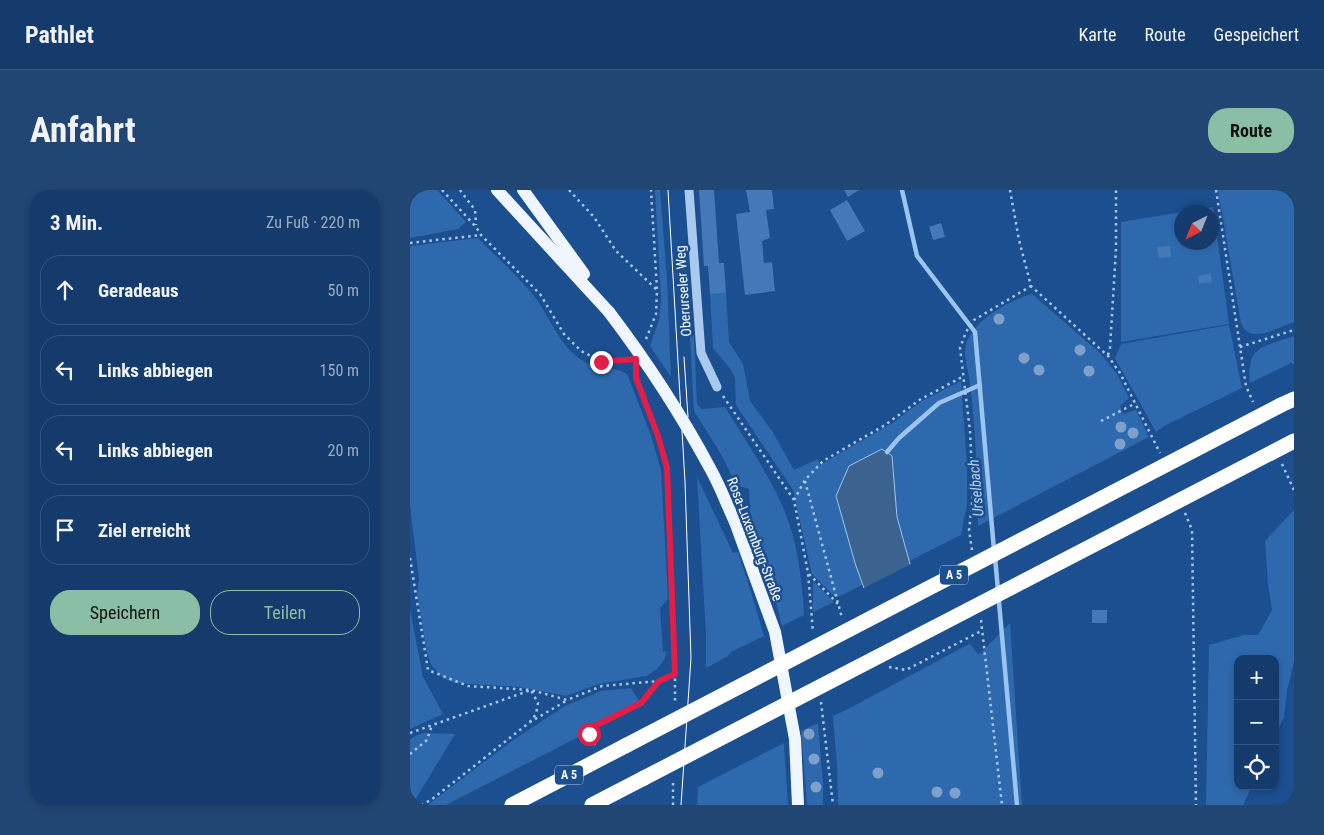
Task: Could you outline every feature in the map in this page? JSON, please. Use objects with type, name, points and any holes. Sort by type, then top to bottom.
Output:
[{"type":"highway","name":"A 5","points":[[512,805],[1287,402]]},
{"type":"highway","points":[[592,805],[1294,441]]},
{"type":"main road","name":"Rosa-Luxemburg-Straße","points":[[497,190],[609,312]]},
{"type":"main road","name":"Rosa-Luxemburg-Straße","points":[[523,190],[570,253],[609,312],[639,351],[675,406],[712,471],[734,522],[774,632],[795,740],[798,805]]},
{"type":"street","name":"Oberurseler Weg","points":[[689,190],[701,352],[717,387]]},
{"type":"path","points":[[442,190],[476,226],[481,235],[540,294],[564,334],[581,351],[601,362],[636,359]]},
{"type":"path","points":[[460,190],[475,210],[476,226]]},
{"type":"path","points":[[569,190],[594,216],[616,251],[657,290]]},
{"type":"path","points":[[645,342],[656,314],[657,290],[650,190]]},
{"type":"path","points":[[973,557],[970,530],[973,495],[964,376],[960,348],[966,332],[974,320],[1031,286],[1019,240],[1010,190]]},
{"type":"path","points":[[1108,356],[1116,249],[1116,190]]},
{"type":"path","points":[[1216,190],[1243,367]]},
{"type":"path","points":[[410,243],[481,235]]},
{"type":"path","points":[[1240,347],[1294,330]]},
{"type":"path","points":[[636,368],[636,378],[658,436],[667,468],[675,674],[674,711]]},
{"type":"path","points":[[794,500],[805,480],[823,461],[885,425],[921,399],[964,376]]},
{"type":"path","points":[[717,387],[794,500],[808,573],[809,608],[813,637]]},
{"type":"path","points":[[1101,421],[1136,403]]},
{"type":"path","points":[[805,480],[839,605],[808,573]]},
{"type":"path","points":[[1290,482],[1294,490]]},
{"type":"path","points":[[410,558],[428,670],[468,686],[531,690],[567,700]]},
{"type":"path","points":[[980,612],[1002,805]]},
{"type":"path","points":[[421,805],[431,800],[530,722],[567,700],[602,686],[659,681],[675,674]]},
{"type":"path","points":[[602,758],[587,730],[641,703],[659,681]]},
{"type":"path","points":[[530,722],[536,714],[538,703],[531,690]]},
{"type":"path","points":[[410,733],[531,690]]},
{"type":"path","points":[[820,694],[833,805]]},
{"type":"path","points":[[410,754],[427,740],[432,725]]},
{"type":"path","points":[[1196,757],[1196,805]]},
{"type":"path","points":[[672,805],[673,777]]},
{"type":"shaded area","points":[[410,190],[437,190],[466,222],[458,229],[410,238]]},
{"type":"shaded area","points":[[655,190],[660,190],[667,279],[671,377],[650,346],[659,320],[661,299]]},
{"type":"shaded area","points":[[1218,190],[1294,190],[1294,322],[1265,333],[1251,333],[1245,330],[1241,323]]},
{"type":"shaded area","points":[[1174,213],[1174,250],[1219,250],[1229,324],[1121,342],[1121,222]]},
{"type":"shaded area","points":[[478,238],[537,300],[561,339],[573,353],[592,365],[616,369],[627,374],[650,433],[661,470],[668,599],[660,608],[663,652],[667,651],[664,660],[657,669],[646,676],[599,684],[566,696],[519,687],[455,683],[443,678],[432,666],[427,654],[417,593],[419,579],[410,506],[410,246]]},
{"type":"shaded area","points":[[726,293],[729,342],[743,364],[750,401],[772,431],[794,470],[818,459],[820,465],[894,422],[922,401],[961,381],[967,466],[967,504],[961,535],[838,597],[835,597],[812,574],[793,490],[736,405],[735,378],[731,370],[713,348],[710,294]]},
{"type":"shaded area","points":[[1032,294],[1100,353],[1117,374],[1129,398],[1120,406],[1123,414],[1136,410],[1149,437],[978,526],[975,432],[966,358],[966,343],[973,331],[987,317],[1005,305]]},
{"type":"shaded area","points":[[1229,325],[1242,388],[1164,426],[1156,432],[1115,358],[1121,344]]},
{"type":"shaded area","points":[[694,335],[697,404],[702,409],[725,407],[769,478],[787,516],[795,543],[800,572],[804,615],[782,626],[776,603],[746,522],[750,507],[749,489],[736,485],[722,456],[694,411],[690,336]]},
{"type":"shaded area","points":[[1294,336],[1294,364],[1291,363],[1250,383],[1251,361],[1254,354],[1259,349]]},
{"type":"shaded area","points":[[882,449],[892,456],[897,517],[926,622],[869,602],[855,563],[836,496],[849,466]]},
{"type":"shaded area","points":[[697,477],[733,553],[738,552],[764,636],[731,652],[728,656],[706,668],[706,635]]},
{"type":"shaded area","points":[[1294,510],[1294,661],[1287,691],[1284,717],[1279,728],[1279,655],[1234,655],[1234,790],[1250,790],[1243,805],[1206,805],[1209,645],[1244,635],[1258,635],[1272,610],[1265,541]]},
{"type":"shaded area","points":[[813,581],[834,602],[813,612]]},
{"type":"shaded area","points":[[410,609],[423,677],[443,714],[410,729]]},
{"type":"shaded area","points":[[1010,623],[1022,805],[838,805],[833,716],[969,644],[979,655]]},
{"type":"shaded area","points":[[631,688],[640,702],[585,729],[586,733],[446,805],[428,805],[513,740],[565,706],[601,691]]},
{"type":"shaded area","points":[[818,723],[823,805],[807,805],[801,731]]},
{"type":"shaded area","points":[[422,733],[455,734],[417,797],[410,803],[410,739]]},
{"type":"shaded area","points":[[784,743],[788,805],[697,805],[698,787]]},
{"type":"pier","points":[[913,563],[928,623],[906,639],[867,604],[862,589]]},
{"type":"building","points":[[699,190],[714,190],[719,263],[724,263],[726,293],[710,294],[708,266],[704,266]]},
{"type":"building","points":[[746,190],[772,190],[774,209],[766,210],[770,238],[762,241],[764,263],[772,262],[775,291],[745,295],[736,214],[750,212]]},
{"type":"building","points":[[844,190],[859,190],[848,197]]},
{"type":"building","points":[[847,200],[865,231],[847,241],[830,210]]},
{"type":"building","points":[[941,223],[945,237],[933,240],[929,227]]},
{"type":"building","points":[[1170,246],[1171,257],[1159,258],[1157,247]]},
{"type":"building","points":[[1211,273],[1212,282],[1199,284],[1198,276]]},
{"type":"building","points":[[1092,610],[1107,610],[1107,623],[1092,623]]},
{"type":"waterway","name":"Urselbach","points":[[902,190],[917,256],[975,332],[994,550]]},
{"type":"waterway","points":[[887,452],[899,438],[939,403],[980,385]]},
{"type":"waterway","name":"Urselbach","points":[[995,557],[1017,805]]},
{"type":"tram line","points":[[668,190],[685,482],[691,658],[681,805]]},
{"type":"tram line","points":[[684,357],[688,417]]},
{"type":"route","points":[[589,734],[587,730],[641,703],[659,681],[675,674],[667,468],[658,436],[636,378],[636,359],[601,362]]}]
